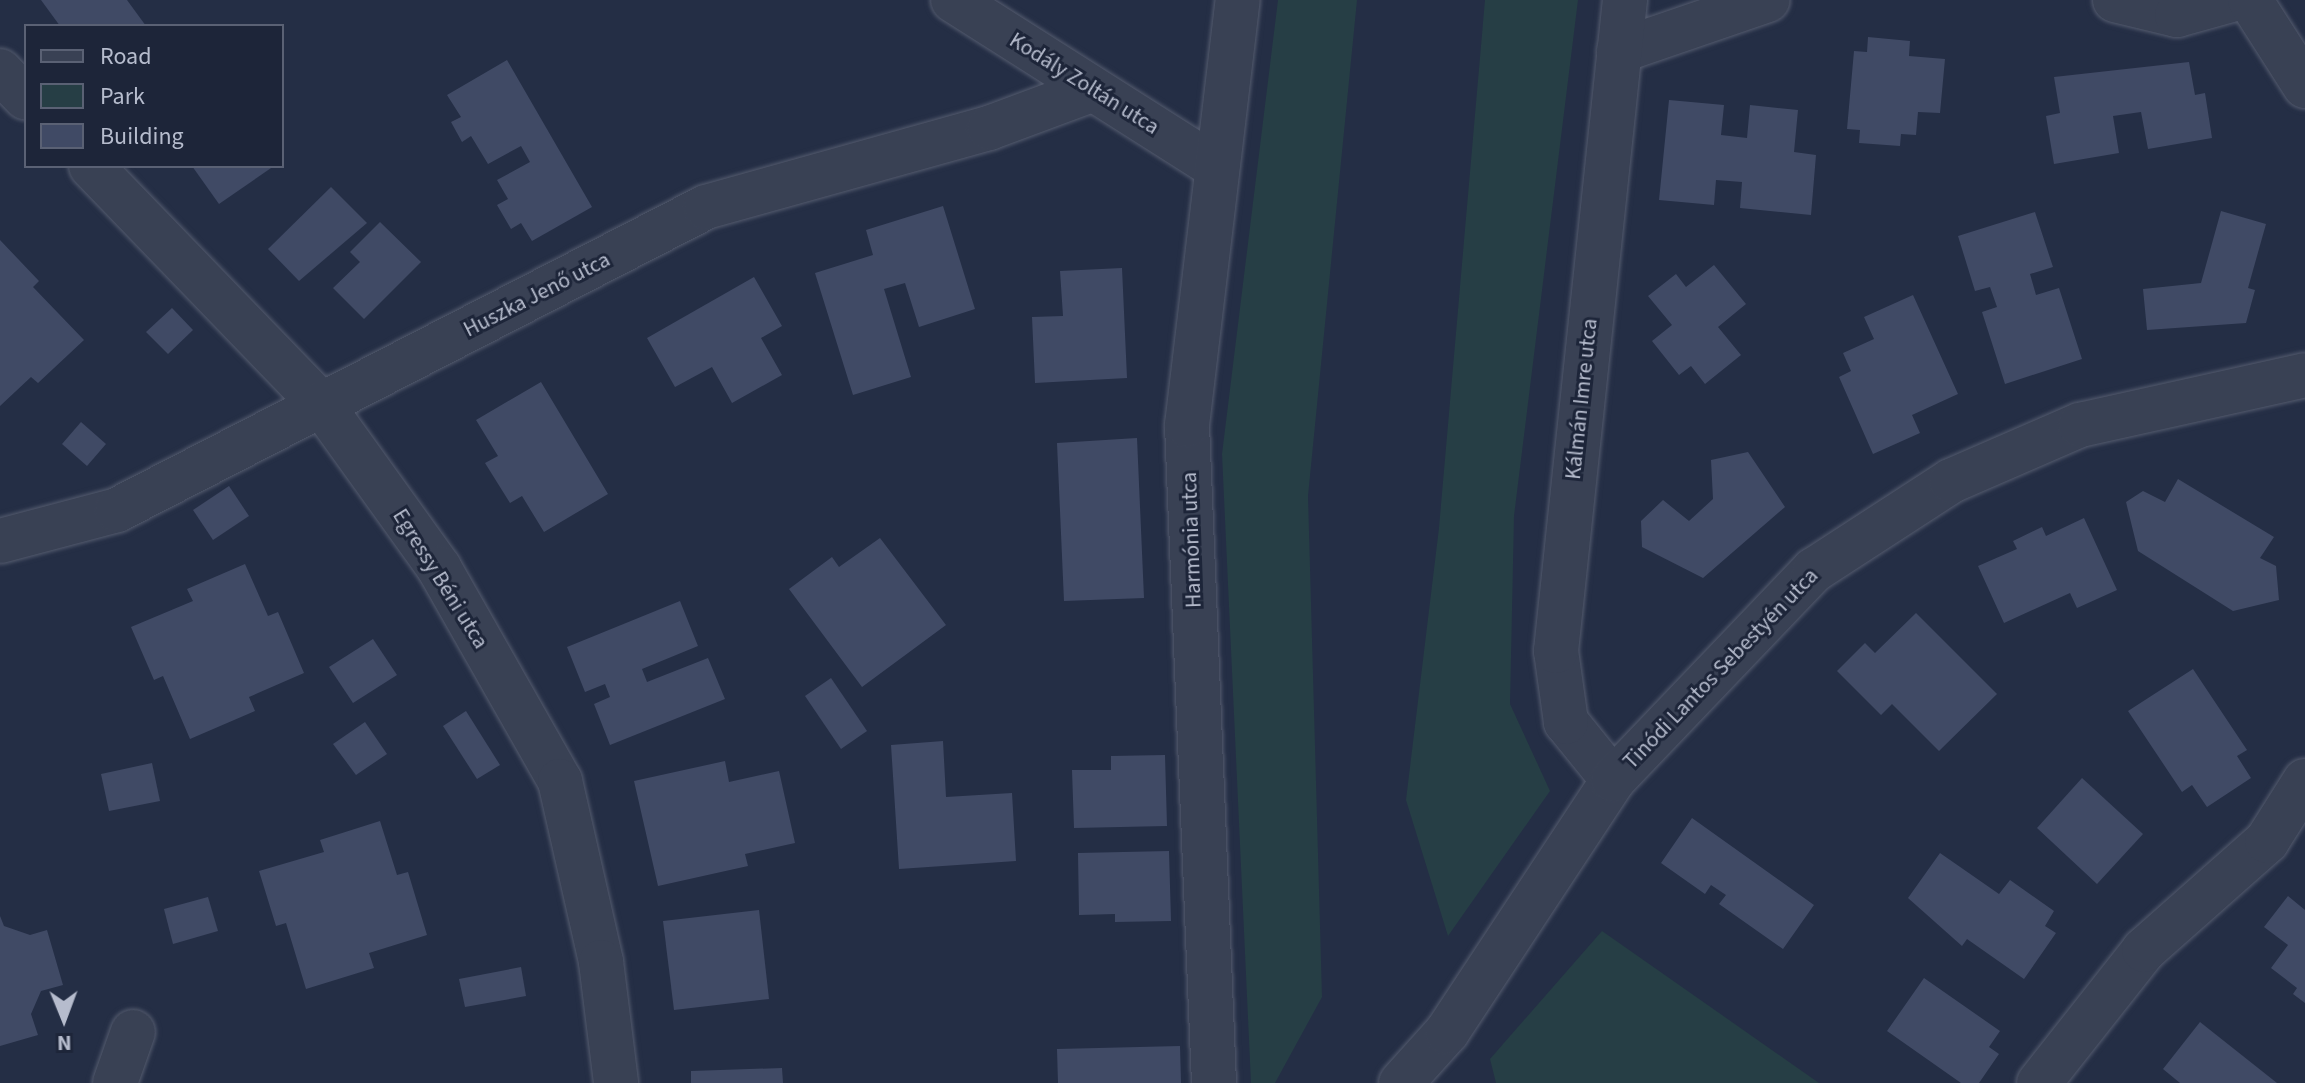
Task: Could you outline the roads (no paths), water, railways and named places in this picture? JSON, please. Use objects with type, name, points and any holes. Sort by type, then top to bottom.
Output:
[{"type":"street","name":"Kodály Zoltán utca","points":[[953,0],[1216,167]]},
{"type":"street","name":"Harmónia utca","points":[[1214,1083],[1187,425],[1238,0]]},
{"type":"street","name":"Kálmán Imre utca","points":[[1613,780],[1566,722],[1556,651],[1625,0]]},
{"type":"street","points":[[1619,51],[1768,0]]},
{"type":"street","points":[[2115,0],[2177,15],[2231,0]]},
{"type":"street","points":[[2250,0],[2305,86]]},
{"type":"street","points":[[0,71],[24,96]]},
{"type":"street","name":"Huszka Jenő utca","points":[[0,541],[117,510],[706,207],[989,128],[1091,90]]},
{"type":"street","name":"Egressy Béni utca","points":[[93,168],[322,405],[439,568],[560,781],[601,962],[616,1083]]},
{"type":"street","name":"Tinódi Lantos Sebestyén utca","points":[[1401,1083],[1447,1032],[1613,780],[1814,570],[1951,481],[2080,425],[2305,375]]},
{"type":"street","points":[[2039,1083],[2144,950],[2267,841],[2305,781]]},
{"type":"street","points":[[115,1083],[133,1032]]}]
